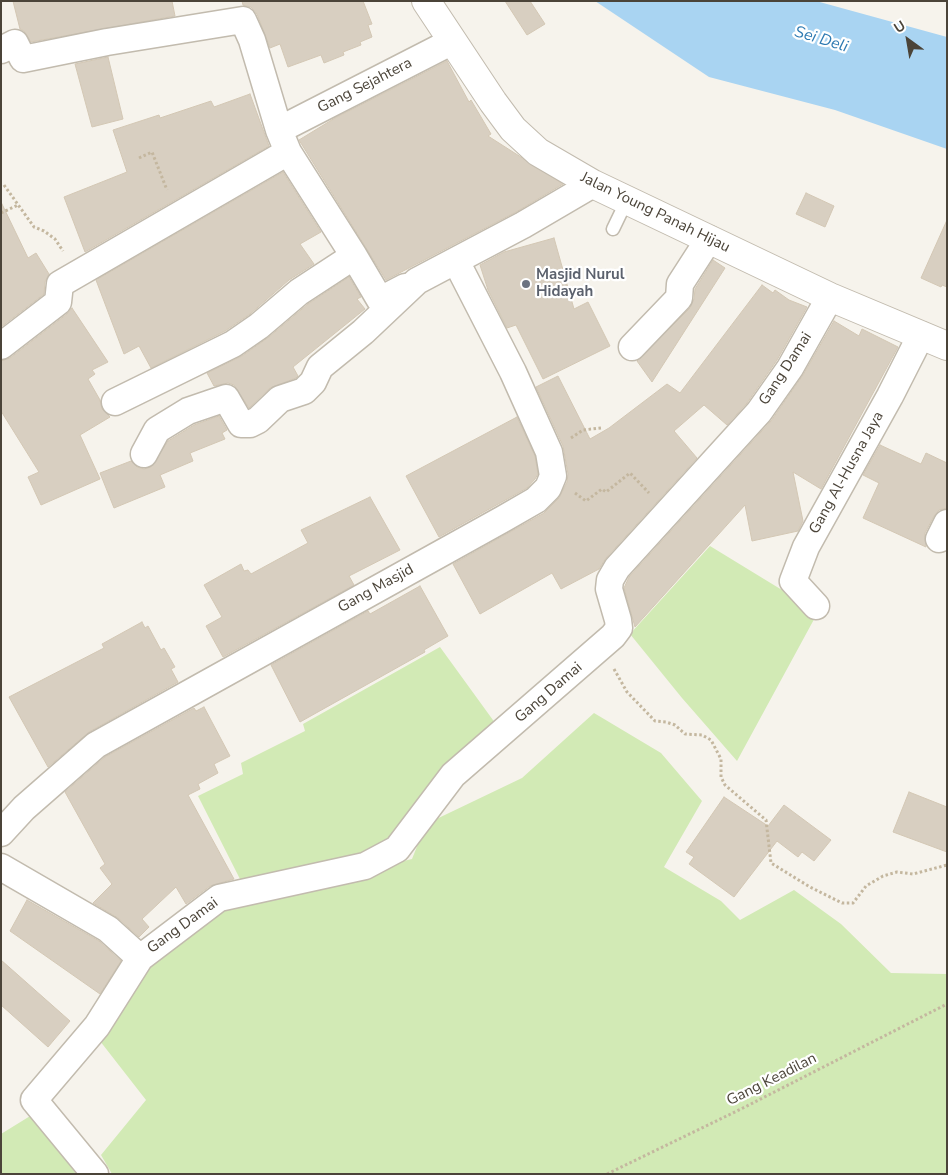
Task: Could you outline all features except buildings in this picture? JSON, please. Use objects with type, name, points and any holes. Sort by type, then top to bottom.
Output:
[{"type":"street","name":"Jalan Young Panah Hijau","points":[[426,1],[451,42],[513,129],[538,152],[593,184],[830,297],[947,346]]},
{"type":"street","points":[[1,50],[15,43],[22,60],[241,10],[284,141],[380,300],[456,261],[527,231],[593,184]]},
{"type":"street","name":"Gang Sejahtera","points":[[1,346],[58,302],[60,284],[177,217],[284,141],[451,42]]},
{"type":"street","points":[[632,348],[679,298],[680,284],[709,239]]},
{"type":"street","points":[[115,402],[233,344],[259,326],[300,292],[354,256]]},
{"type":"street","points":[[456,261],[530,408],[549,452],[553,476]]},
{"type":"street","points":[[144,454],[157,430],[188,411],[226,398],[241,424],[250,424],[280,399],[304,391],[313,382],[320,367],[363,332],[416,280]]},
{"type":"street","name":"Gang Damai","points":[[140,958],[219,898],[365,866],[386,857],[406,838],[453,775],[608,642],[619,628],[609,589],[610,580],[617,568],[759,412],[794,361],[830,297]]},
{"type":"street","name":"Gang Al-Husna Jaya","points":[[816,606],[793,581],[806,547],[885,405],[921,335]]},
{"type":"street","name":"Gang Masjid","points":[[1,833],[24,808],[96,745],[536,500],[548,488],[553,476]]},
{"type":"street","points":[[1,867],[108,929],[140,958],[97,1026],[34,1100],[95,1174]]},
{"type":"lane","points":[[613,229],[627,200]]},
{"type":"path","points":[[139,158],[152,152],[177,217]]},
{"type":"path","points":[[4,185],[34,227],[55,239],[63,250],[84,270]]},
{"type":"path","points":[[1,213],[18,205]]},
{"type":"path","points":[[553,476],[586,501],[602,489],[606,492],[630,473],[667,512]]},
{"type":"path","points":[[608,642],[614,670],[620,682],[655,721],[675,725],[685,734],[702,735],[711,740],[721,759],[721,778],[725,785],[766,820],[771,864],[831,899],[848,904],[853,903],[866,886],[883,876],[897,872],[913,874],[947,865]]},
{"type":"path","name":"Gang Keadilan","points":[[607,1174],[741,1109],[947,1004]]},
{"type":"green space","points":[[710,546],[818,612],[737,761],[630,634]]},
{"type":"green space","points":[[440,647],[498,727],[393,841],[354,862],[243,885],[198,796],[243,774],[241,763],[305,731],[303,724]]},
{"type":"green space","points":[[594,713],[661,753],[702,801],[664,867],[721,901],[740,920],[794,890],[841,924],[891,973],[947,974],[947,1174],[112,1174],[101,1155],[146,1100],[100,1041],[147,961],[224,903],[412,859],[426,824],[522,778]]},
{"type":"green space","points":[[35,1113],[76,1174],[1,1174],[1,1134]]},
{"type":"water","name":"Sei Deli","points":[[595,1],[816,1],[947,37],[947,149],[835,110],[709,77]]},
{"type":"place","name":"Masjid Nurul Hidayah","points":[[526,284]]}]
